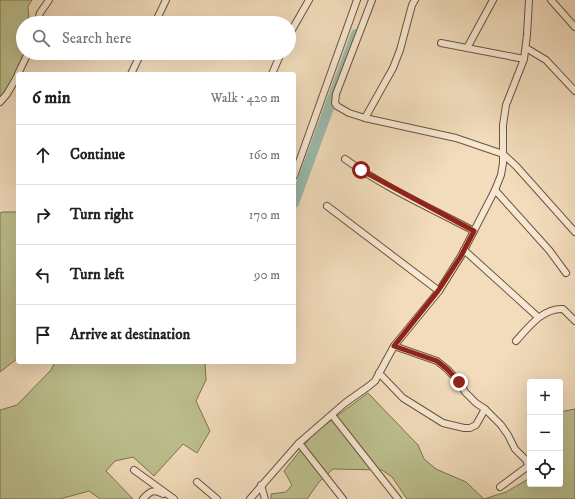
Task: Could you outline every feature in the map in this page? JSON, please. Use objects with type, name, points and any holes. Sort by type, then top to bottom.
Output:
[{"type":"street","points":[[39,16],[40,12],[49,0]]},
{"type":"street","points":[[158,16],[166,0]]},
{"type":"street","points":[[296,22],[308,0]]},
{"type":"street","points":[[296,170],[357,0]]},
{"type":"street","points":[[372,0],[336,94],[335,100],[337,106],[365,118],[456,138],[503,154],[516,166],[575,232]]},
{"type":"street","points":[[365,118],[393,68],[415,0]]},
{"type":"street","points":[[467,48],[493,0]]},
{"type":"street","points":[[250,499],[299,443],[345,403],[369,386],[379,373],[394,346],[438,291],[464,250],[495,190],[501,175],[503,125],[506,105],[524,59],[529,0]]},
{"type":"street","points":[[551,0],[575,27]]},
{"type":"street","points":[[440,43],[524,59]]},
{"type":"street","points":[[526,48],[546,60],[575,91]]},
{"type":"street","points":[[19,72],[25,60]]},
{"type":"street","points":[[131,72],[137,60]]},
{"type":"street","points":[[273,72],[278,60]]},
{"type":"street","points":[[0,102],[7,94],[16,78]]},
{"type":"street","points":[[346,159],[361,170],[387,185],[474,231]]},
{"type":"street","points":[[495,190],[549,250],[566,273]]},
{"type":"street","points":[[327,206],[438,291]]},
{"type":"street","points":[[464,250],[538,317]]},
{"type":"street","points":[[516,341],[538,317],[561,309],[575,321]]},
{"type":"street","points":[[394,346],[437,361],[459,382],[465,392],[501,425],[508,435],[514,449],[527,462],[527,467],[500,487]]},
{"type":"street","points":[[379,373],[403,398],[443,423],[470,428],[476,425],[485,409]]},
{"type":"street","points":[[332,414],[398,499]]},
{"type":"street","points":[[299,443],[343,499]]},
{"type":"street","points":[[134,470],[173,498]]},
{"type":"street","points":[[197,482],[217,499]]},
{"type":"street","points":[[261,485],[265,499]]},
{"type":"street","points":[[143,499],[148,493],[154,490],[173,498]]},
{"type":"green space","points":[[0,0],[32,0],[28,6],[29,16],[16,16],[16,60],[22,60],[14,76],[0,97]]},
{"type":"green space","points":[[16,212],[16,360],[0,372],[0,213]]},
{"type":"green space","points":[[54,364],[205,364],[206,380],[196,401],[210,431],[197,453],[183,444],[154,476],[133,457],[115,461],[106,471],[133,499],[100,499],[89,491],[60,499],[0,499],[0,410],[17,405],[51,370]]},
{"type":"green space","points":[[368,393],[418,445],[424,459],[436,469],[466,482],[484,499],[407,499],[392,477],[382,470],[333,469],[319,482],[307,499],[271,499],[271,494],[286,492],[292,485],[284,471],[314,433]]},
{"type":"green space","points":[[575,409],[575,499],[484,499],[506,492],[527,480],[527,487],[563,487],[563,411]]},
{"type":"waterway","points":[[296,198],[356,34]]},
{"type":"route","points":[[361,170],[474,231],[461,256],[438,291],[394,346],[437,361],[459,382]]}]
